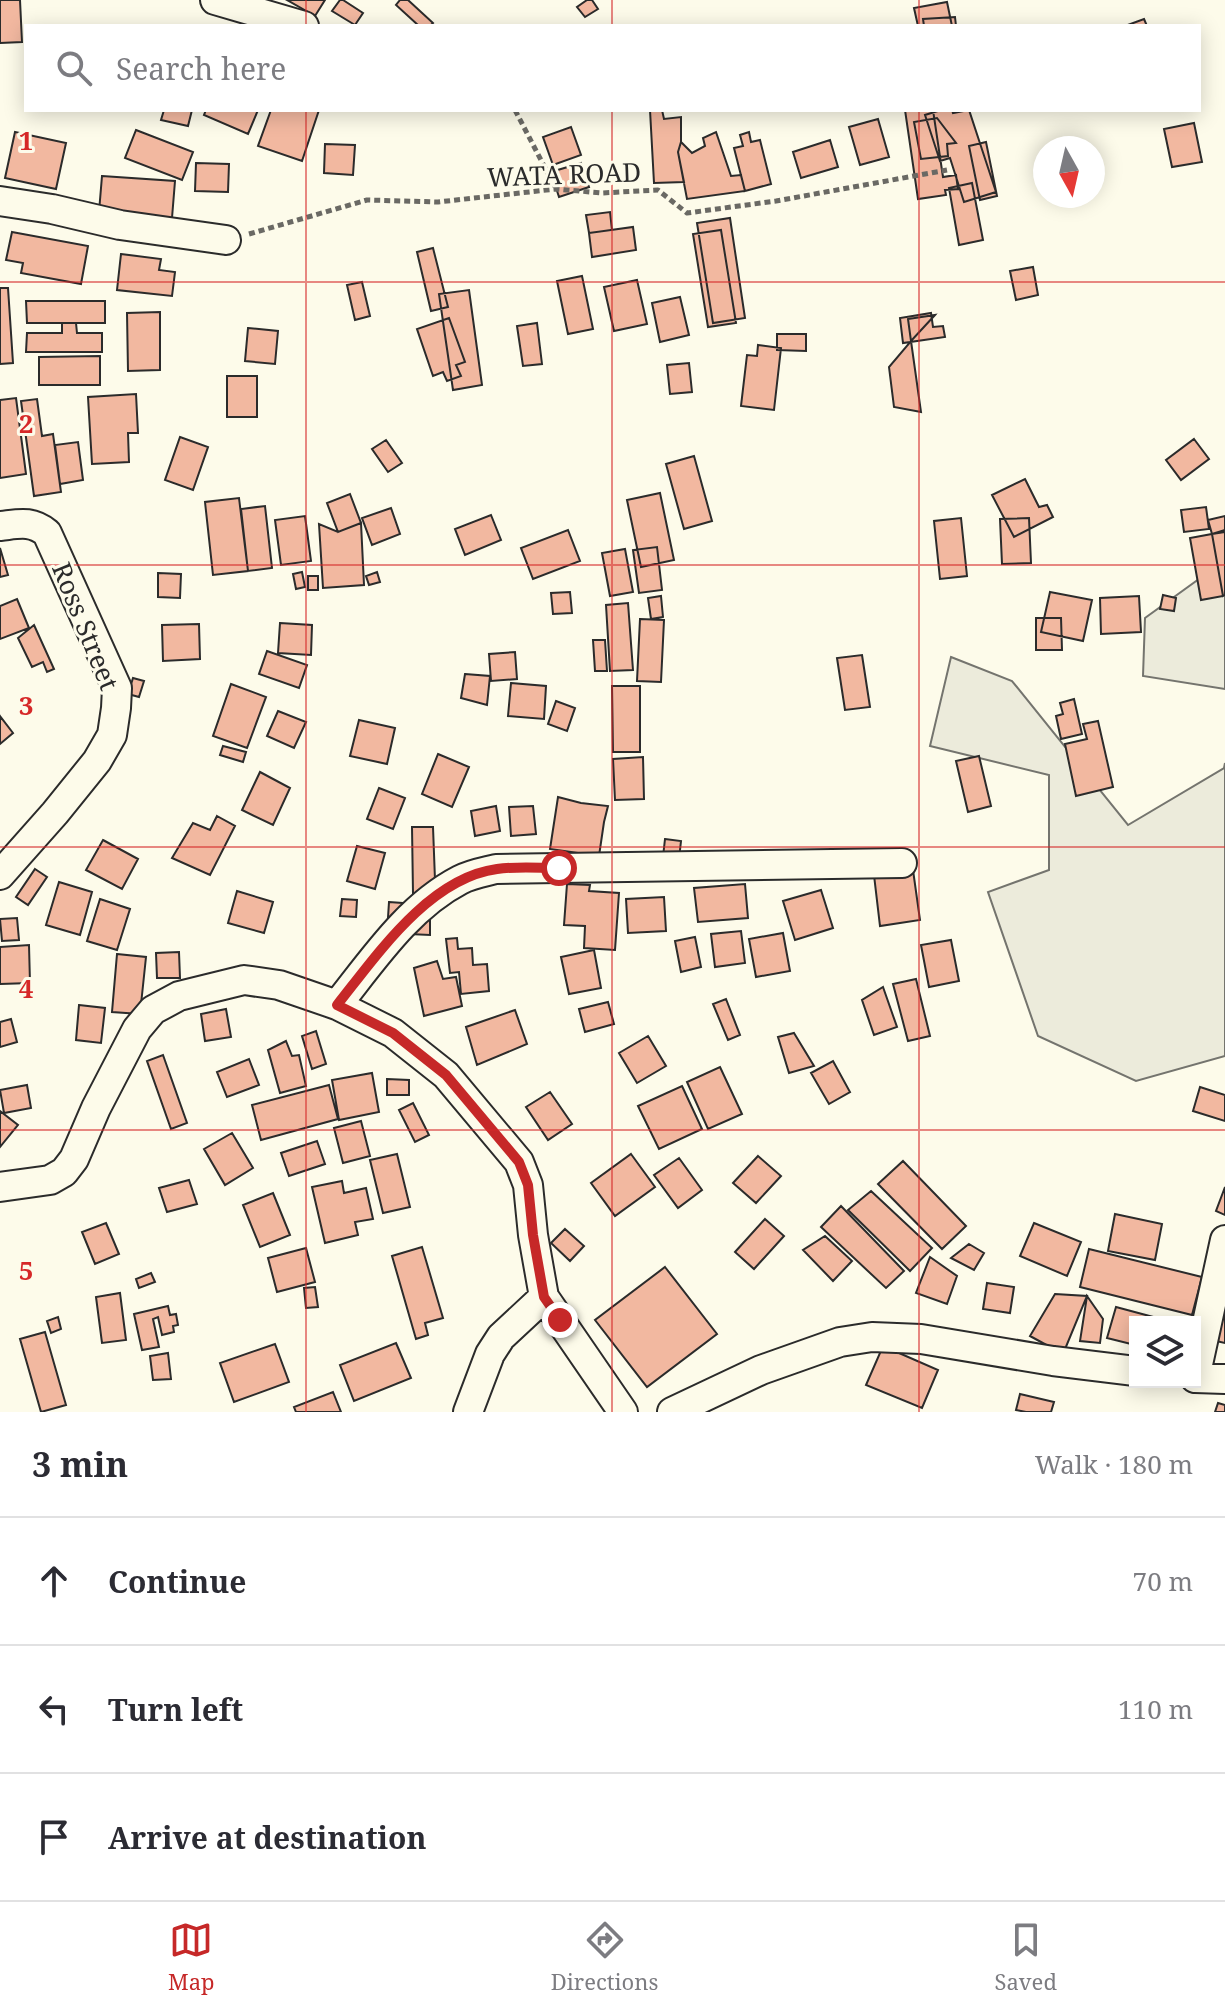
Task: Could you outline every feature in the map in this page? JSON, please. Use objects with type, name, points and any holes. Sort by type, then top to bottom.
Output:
[{"type":"street","points":[[215,0],[297,24]]},
{"type":"street","points":[[0,201],[120,225],[226,240]]},
{"type":"street","name":"Ross Street","points":[[0,526],[25,523],[37,525],[47,533],[117,688],[112,735],[97,761],[0,875]]},
{"type":"street","points":[[337,1005],[393,935],[433,898],[462,879],[496,869],[902,863]]},
{"type":"street","points":[[0,1187],[50,1180],[64,1172],[74,1159],[96,1108],[137,1029],[153,1010],[179,996],[244,980],[279,985],[337,1005],[393,1033],[446,1075],[519,1162],[528,1185],[544,1297],[623,1412]]},
{"type":"street","points":[[1225,1240],[1195,1378],[1225,1379]]},
{"type":"street","points":[[468,1412],[490,1354],[501,1337],[544,1297]]},
{"type":"street","points":[[672,1412],[761,1370],[840,1342],[872,1337],[921,1339],[1129,1370]]},
{"type":"path","points":[[516,112],[556,189]]},
{"type":"path","name":"WATA ROAD","points":[[226,240],[367,200],[438,202],[556,189],[602,193],[658,190],[687,213],[776,201],[947,170]]},
{"type":"shaded area","points":[[1225,577],[1225,689],[1143,676],[1145,618],[1199,579]]},
{"type":"shaded area","points":[[951,657],[1012,681],[1128,825],[1224,768],[1225,763],[1225,1056],[1136,1081],[1038,1036],[988,892],[1049,870],[1049,775],[930,746]]},
{"type":"building","points":[[0,0],[20,0],[22,42],[0,43]]},
{"type":"building","points":[[287,0],[325,0],[315,16]]},
{"type":"building","points":[[343,0],[363,13],[353,24],[332,11]]},
{"type":"building","points":[[400,0],[408,0],[433,23],[417,24],[396,5]]},
{"type":"building","points":[[592,0],[598,9],[585,17],[577,7]]},
{"type":"building","points":[[947,2],[952,24],[918,24],[914,8]]},
{"type":"building","points":[[955,17],[956,24],[924,24],[923,19]]},
{"type":"building","points":[[163,112],[192,112],[188,126],[161,120]]},
{"type":"building","points":[[205,112],[257,112],[248,134],[204,115]]},
{"type":"building","points":[[270,112],[318,112],[302,161],[258,146]]},
{"type":"building","points":[[650,112],[662,112],[664,119],[681,117],[678,152],[684,182],[654,183]]},
{"type":"building","points":[[905,112],[933,112],[943,177],[956,175],[958,189],[945,190],[946,195],[918,199]]},
{"type":"building","points":[[970,112],[996,192],[964,202],[950,158],[940,161],[925,115]]},
{"type":"building","points":[[937,118],[956,143],[947,144],[948,156],[921,159],[914,122]]},
{"type":"building","points":[[878,119],[889,157],[860,165],[849,127]]},
{"type":"building","points":[[1194,123],[1202,162],[1172,167],[1164,129]]},
{"type":"building","points":[[571,127],[581,155],[553,165],[543,137]]},
{"type":"building","points":[[136,130],[193,152],[182,180],[125,158]]},
{"type":"building","points":[[15,132],[66,143],[56,189],[5,178]]},
{"type":"building","points":[[716,132],[731,176],[741,175],[745,191],[687,199],[678,152],[681,142],[692,153],[705,146],[703,138]]},
{"type":"building","points":[[749,132],[751,142],[760,140],[771,184],[745,191],[734,148],[743,146],[740,135]]},
{"type":"building","points":[[830,140],[838,167],[801,178],[793,152]]},
{"type":"building","points":[[986,142],[997,196],[980,200],[969,146]]},
{"type":"building","points":[[325,144],[355,145],[353,175],[324,173]]},
{"type":"building","points":[[196,163],[229,164],[228,192],[195,191]]},
{"type":"building","points":[[581,163],[589,187],[559,197],[551,172]]},
{"type":"building","points":[[102,176],[175,181],[172,218],[99,212]]},
{"type":"building","points":[[972,183],[983,240],[959,245],[949,188]]},
{"type":"building","points":[[610,212],[612,230],[589,233],[586,215]]},
{"type":"building","points":[[730,218],[745,318],[713,323],[697,223]]},
{"type":"building","points":[[633,227],[636,250],[592,257],[589,233]]},
{"type":"building","points":[[721,230],[736,323],[708,327],[693,234]]},
{"type":"building","points":[[12,232],[88,246],[81,284],[21,273],[23,263],[6,260]]},
{"type":"building","points":[[433,248],[448,307],[431,311],[417,252]]},
{"type":"building","points":[[121,254],[161,259],[159,270],[175,272],[172,296],[117,290]]},
{"type":"building","points":[[1033,267],[1038,295],[1016,300],[1010,271]]},
{"type":"building","points":[[582,276],[593,329],[568,334],[557,281]]},
{"type":"building","points":[[637,280],[647,324],[614,331],[604,287]]},
{"type":"building","points":[[362,282],[370,316],[355,320],[347,285]]},
{"type":"building","points":[[0,288],[8,288],[13,363],[0,364]]},
{"type":"building","points":[[469,290],[482,385],[453,390],[439,294]]},
{"type":"building","points":[[680,297],[689,335],[660,342],[652,303]]},
{"type":"building","points":[[26,301],[105,301],[105,323],[27,323]]},
{"type":"building","points":[[160,312],[160,370],[128,371],[127,313]]},
{"type":"building","points":[[931,313],[933,327],[943,326],[945,337],[903,343],[900,318]]},
{"type":"building","points":[[935,315],[911,341],[908,319]]},
{"type":"building","points":[[449,318],[465,362],[456,365],[461,376],[447,381],[443,372],[433,376],[417,329]]},
{"type":"building","points":[[62,323],[76,323],[77,333],[102,333],[102,352],[26,352],[27,333],[62,333]]},
{"type":"building","points":[[537,323],[542,364],[523,366],[517,326]]},
{"type":"building","points":[[248,328],[278,331],[275,364],[245,361]]},
{"type":"building","points":[[777,334],[806,334],[806,351],[777,350]]},
{"type":"building","points":[[911,341],[921,412],[894,407],[889,367]]},
{"type":"building","points":[[758,345],[781,348],[774,410],[741,406],[747,355],[757,356]]},
{"type":"building","points":[[100,356],[100,385],[39,385],[39,357]]},
{"type":"building","points":[[689,363],[692,392],[670,394],[667,365]]},
{"type":"building","points":[[227,376],[257,376],[257,417],[227,417]]},
{"type":"building","points":[[136,394],[138,433],[128,433],[129,462],[92,464],[88,397]]},
{"type":"building","points":[[16,398],[26,474],[0,478],[0,400]]},
{"type":"building","points":[[37,399],[42,436],[53,434],[61,492],[34,496],[21,401]]},
{"type":"building","points":[[180,437],[208,447],[193,490],[165,480]]},
{"type":"building","points":[[1194,439],[1209,459],[1181,480],[1166,460]]},
{"type":"building","points":[[386,440],[402,463],[388,472],[372,449]]},
{"type":"building","points":[[78,442],[83,480],[60,484],[55,445]]},
{"type":"building","points":[[694,456],[712,521],[684,529],[666,464]]},
{"type":"building","points":[[1025,479],[1039,507],[1047,505],[1053,517],[1014,537],[992,495]]},
{"type":"building","points":[[660,493],[674,560],[641,567],[627,500]]},
{"type":"building","points":[[350,494],[361,523],[338,532],[327,503]]},
{"type":"building","points":[[239,498],[248,571],[213,575],[205,502]]},
{"type":"building","points":[[265,506],[272,568],[248,571],[241,509]]},
{"type":"building","points":[[1206,507],[1209,529],[1184,532],[1181,510]]},
{"type":"building","points":[[391,508],[400,534],[372,545],[362,518]]},
{"type":"building","points":[[491,515],[501,540],[465,555],[455,529]]},
{"type":"building","points":[[305,516],[311,561],[281,565],[275,520]]},
{"type":"building","points":[[1225,516],[1225,530],[1212,534],[1208,520]]},
{"type":"building","points":[[961,518],[967,576],[940,579],[934,521]]},
{"type":"building","points":[[1029,518],[1031,563],[1002,564],[1000,519]]},
{"type":"building","points":[[361,523],[364,585],[323,588],[319,524],[338,532]]},
{"type":"building","points":[[568,530],[580,561],[533,579],[521,548]]},
{"type":"building","points":[[1225,532],[1225,595],[1223,596],[1212,534]]},
{"type":"building","points":[[1212,534],[1223,596],[1201,600],[1190,538]]},
{"type":"building","points":[[657,547],[662,590],[639,593],[633,550]]},
{"type":"building","points":[[0,548],[8,575],[0,577]]},
{"type":"building","points":[[625,549],[633,592],[610,596],[602,553]]},
{"type":"building","points":[[302,572],[305,587],[296,589],[293,574]]},
{"type":"building","points":[[377,572],[380,582],[369,585],[366,576]]},
{"type":"building","points":[[158,573],[181,574],[180,598],[158,597]]},
{"type":"building","points":[[308,576],[318,576],[318,590],[308,590]]},
{"type":"building","points":[[570,592],[572,613],[553,614],[551,593]]},
{"type":"building","points":[[1050,592],[1092,600],[1083,641],[1041,632]]},
{"type":"building","points":[[1163,595],[1176,598],[1174,611],[1160,609]]},
{"type":"building","points":[[661,596],[663,617],[651,619],[648,598]]},
{"type":"building","points":[[1139,596],[1141,632],[1101,634],[1100,598]]},
{"type":"building","points":[[17,599],[29,628],[0,639],[0,606]]},
{"type":"building","points":[[628,603],[633,670],[610,671],[606,605]]},
{"type":"building","points":[[1036,618],[1061,618],[1062,650],[1036,650]]},
{"type":"building","points":[[640,619],[664,620],[661,682],[637,681]]},
{"type":"building","points":[[280,623],[312,625],[311,655],[278,653]]},
{"type":"building","points":[[199,624],[200,659],[163,661],[162,625]]},
{"type":"building","points":[[34,625],[54,669],[47,672],[43,662],[32,667],[18,638]]},
{"type":"building","points":[[593,640],[605,640],[607,671],[595,671]]},
{"type":"building","points":[[267,651],[307,665],[299,688],[259,674]]},
{"type":"building","points":[[515,652],[517,679],[491,681],[489,654]]},
{"type":"building","points":[[862,655],[870,707],[845,710],[837,658]]},
{"type":"building","points":[[465,674],[490,676],[487,705],[461,698]]},
{"type":"building","points":[[133,678],[144,681],[139,697],[128,694]]},
{"type":"building","points":[[511,683],[546,686],[544,719],[508,716]]},
{"type":"building","points":[[231,684],[266,697],[247,748],[213,736]]},
{"type":"building","points":[[612,686],[640,686],[640,752],[613,752]]},
{"type":"building","points":[[1074,699],[1082,734],[1061,739],[1056,716],[1063,714],[1060,703]]},
{"type":"building","points":[[556,701],[575,708],[567,731],[548,724]]},
{"type":"building","points":[[278,711],[306,722],[294,748],[267,736]]},
{"type":"building","points":[[0,716],[13,733],[0,744]]},
{"type":"building","points":[[359,720],[395,728],[387,764],[350,756]]},
{"type":"building","points":[[1098,721],[1113,787],[1076,796],[1065,744],[1087,739],[1083,724]]},
{"type":"building","points":[[223,746],[246,752],[243,762],[220,755]]},
{"type":"building","points":[[438,754],[469,767],[452,807],[422,794]]},
{"type":"building","points":[[979,756],[991,806],[968,812],[956,761]]},
{"type":"building","points":[[643,757],[644,799],[615,800],[613,759]]},
{"type":"building","points":[[260,772],[290,788],[273,825],[242,810]]},
{"type":"building","points":[[379,788],[405,798],[393,829],[367,819]]},
{"type":"building","points":[[558,797],[608,806],[599,856],[550,849]]},
{"type":"building","points":[[496,806],[500,831],[475,836],[471,811]]},
{"type":"building","points":[[533,806],[536,834],[511,836],[509,807]]},
{"type":"building","points":[[217,816],[235,826],[210,875],[172,858],[193,823],[210,830]]},
{"type":"building","points":[[412,827],[433,827],[435,880],[428,895],[413,893]]},
{"type":"building","points":[[665,839],[681,841],[679,859],[663,857]]},
{"type":"building","points":[[103,840],[138,859],[122,889],[86,870]]},
{"type":"building","points":[[357,846],[385,853],[375,889],[347,881]]},
{"type":"building","points":[[35,869],[47,877],[28,905],[16,897]]},
{"type":"building","points":[[913,870],[920,920],[880,926],[874,875]]},
{"type":"building","points":[[59,882],[92,892],[80,935],[46,925]]},
{"type":"building","points":[[567,884],[590,885],[589,891],[619,893],[615,950],[584,948],[585,926],[564,925]]},
{"type":"building","points":[[745,884],[748,918],[698,922],[694,888]]},
{"type":"building","points":[[821,890],[833,928],[795,940],[783,901]]},
{"type":"building","points":[[237,891],[273,902],[264,933],[228,923]]},
{"type":"building","points":[[664,897],[666,931],[628,933],[626,899]]},
{"type":"building","points":[[100,899],[130,909],[117,950],[87,941]]},
{"type":"building","points":[[342,899],[357,900],[356,917],[340,916]]},
{"type":"building","points":[[389,902],[430,905],[430,935],[387,933]]},
{"type":"building","points":[[17,918],[19,940],[2,941],[0,919]]},
{"type":"building","points":[[741,931],[745,963],[715,967],[711,934]]},
{"type":"building","points":[[783,933],[790,971],[756,977],[749,939]]},
{"type":"building","points":[[695,937],[701,967],[681,972],[675,941]]},
{"type":"building","points":[[457,938],[458,949],[472,948],[473,965],[487,964],[489,991],[461,994],[459,972],[450,973],[446,939]]},
{"type":"building","points":[[951,940],[959,981],[929,987],[921,945]]},
{"type":"building","points":[[29,945],[30,983],[0,984],[0,947]]},
{"type":"building","points":[[594,950],[601,988],[569,994],[561,957]]},
{"type":"building","points":[[179,952],[180,978],[157,978],[156,953]]},
{"type":"building","points":[[117,954],[146,957],[140,1014],[112,1012]]},
{"type":"building","points":[[437,961],[443,979],[456,977],[462,1006],[424,1016],[414,968]]},
{"type":"building","points":[[916,979],[930,1036],[908,1041],[893,984]]},
{"type":"building","points":[[883,987],[897,1027],[874,1035],[862,1000]]},
{"type":"building","points":[[726,999],[740,1035],[728,1040],[713,1004]]},
{"type":"building","points":[[608,1002],[614,1024],[585,1032],[579,1009]]},
{"type":"building","points":[[79,1005],[105,1008],[101,1043],[76,1040]]},
{"type":"building","points":[[226,1009],[231,1037],[205,1041],[201,1014]]},
{"type":"building","points":[[515,1010],[527,1044],[477,1065],[466,1027]]},
{"type":"building","points":[[11,1019],[17,1042],[0,1047],[0,1022]]},
{"type":"building","points":[[316,1031],[326,1064],[312,1069],[302,1036]]},
{"type":"building","points":[[794,1033],[814,1066],[789,1073],[778,1037]]},
{"type":"building","points":[[648,1036],[666,1066],[637,1083],[619,1053]]},
{"type":"building","points":[[286,1041],[292,1056],[299,1055],[306,1086],[280,1093],[268,1050]]},
{"type":"building","points":[[163,1055],[187,1123],[171,1129],[147,1061]]},
{"type":"building","points":[[249,1059],[259,1085],[227,1097],[217,1072]]},
{"type":"building","points":[[833,1061],[850,1092],[829,1104],[811,1073]]},
{"type":"building","points":[[720,1067],[742,1114],[708,1129],[687,1082]]},
{"type":"building","points":[[372,1073],[379,1112],[339,1120],[332,1080]]},
{"type":"building","points":[[387,1079],[409,1080],[409,1095],[387,1095]]},
{"type":"building","points":[[27,1085],[31,1108],[4,1113],[0,1090]]},
{"type":"building","points":[[329,1085],[338,1119],[261,1140],[252,1105]]},
{"type":"building","points":[[682,1086],[702,1129],[659,1149],[638,1106]]},
{"type":"building","points":[[1200,1087],[1225,1095],[1225,1121],[1193,1111]]},
{"type":"building","points":[[550,1092],[572,1124],[548,1140],[526,1107]]},
{"type":"building","points":[[413,1103],[429,1135],[415,1142],[399,1110]]},
{"type":"building","points":[[0,1111],[18,1125],[0,1147]]},
{"type":"building","points":[[361,1121],[370,1156],[343,1163],[334,1128]]},
{"type":"building","points":[[232,1133],[253,1168],[225,1185],[204,1149]]},
{"type":"building","points":[[317,1141],[325,1164],[289,1176],[281,1153]]},
{"type":"building","points":[[397,1154],[410,1207],[383,1213],[370,1160]]},
{"type":"building","points":[[631,1154],[655,1187],[615,1216],[591,1183]]},
{"type":"building","points":[[758,1156],[781,1176],[756,1203],[733,1183]]},
{"type":"building","points":[[679,1158],[702,1190],[678,1208],[654,1175]]},
{"type":"building","points":[[903,1161],[966,1226],[942,1249],[878,1184]]},
{"type":"building","points":[[189,1180],[197,1204],[167,1212],[159,1188]]},
{"type":"building","points":[[342,1181],[344,1193],[366,1188],[373,1219],[355,1222],[358,1235],[325,1243],[312,1187]]},
{"type":"building","points":[[1225,1187],[1225,1215],[1216,1211]]},
{"type":"building","points":[[871,1191],[932,1248],[910,1271],[848,1210]]},
{"type":"building","points":[[273,1193],[290,1235],[260,1247],[243,1205]]},
{"type":"building","points":[[841,1206],[904,1271],[886,1288],[821,1227]]},
{"type":"building","points":[[1115,1214],[1162,1224],[1155,1260],[1108,1251]]},
{"type":"building","points":[[765,1219],[784,1236],[754,1269],[735,1252]]},
{"type":"building","points":[[106,1223],[119,1254],[95,1264],[82,1232]]},
{"type":"building","points":[[1034,1223],[1081,1242],[1067,1276],[1020,1256]]},
{"type":"building","points":[[565,1229],[584,1246],[570,1261],[551,1243]]},
{"type":"building","points":[[825,1236],[852,1261],[833,1281],[803,1250]]},
{"type":"building","points":[[969,1244],[984,1253],[974,1270],[951,1258]]},
{"type":"building","points":[[422,1247],[443,1318],[425,1323],[428,1335],[416,1339],[392,1256]]},
{"type":"building","points":[[306,1248],[315,1282],[277,1292],[268,1258]]},
{"type":"building","points":[[1089,1249],[1202,1277],[1192,1315],[1080,1287]]},
{"type":"building","points":[[930,1257],[957,1276],[947,1304],[916,1293]]},
{"type":"building","points":[[665,1267],[717,1334],[647,1387],[595,1320]]},
{"type":"building","points":[[151,1273],[155,1282],[139,1288],[136,1279]]},
{"type":"building","points":[[987,1283],[1014,1287],[1010,1313],[983,1309]]},
{"type":"building","points":[[315,1287],[318,1307],[306,1308],[304,1288]]},
{"type":"building","points":[[120,1293],[126,1340],[102,1343],[96,1297]]},
{"type":"building","points":[[1055,1294],[1087,1296],[1063,1354],[1030,1336]]},
{"type":"building","points":[[1087,1296],[1103,1319],[1100,1343],[1080,1341]]},
{"type":"building","points":[[168,1306],[170,1315],[176,1314],[178,1325],[173,1326],[174,1332],[162,1335],[158,1317],[153,1319],[159,1347],[142,1350],[134,1314]]},
{"type":"building","points":[[1225,1306],[1225,1343],[1216,1341]]},
{"type":"building","points":[[1116,1307],[1150,1316],[1129,1316],[1129,1344],[1107,1338]]},
{"type":"building","points":[[58,1317],[61,1329],[51,1333],[47,1321]]},
{"type":"building","points":[[45,1332],[66,1405],[41,1412],[20,1339]]},
{"type":"building","points":[[396,1343],[411,1378],[354,1401],[340,1365]]},
{"type":"building","points":[[275,1344],[289,1382],[234,1402],[220,1363]]},
{"type":"building","points":[[883,1346],[938,1370],[922,1408],[866,1385]]},
{"type":"building","points":[[168,1353],[171,1379],[153,1380],[150,1356]]},
{"type":"building","points":[[333,1392],[341,1412],[296,1412],[294,1407]]},
{"type":"building","points":[[1020,1394],[1054,1402],[1051,1412],[1016,1410]]},
{"type":"building","points":[[1218,1403],[1225,1405],[1225,1412],[1215,1412]]},
{"type":"route","points":[[559,868],[496,869],[462,879],[433,898],[393,935],[337,1005],[393,1033],[446,1075],[519,1162],[528,1185],[544,1297],[560,1320]]}]
